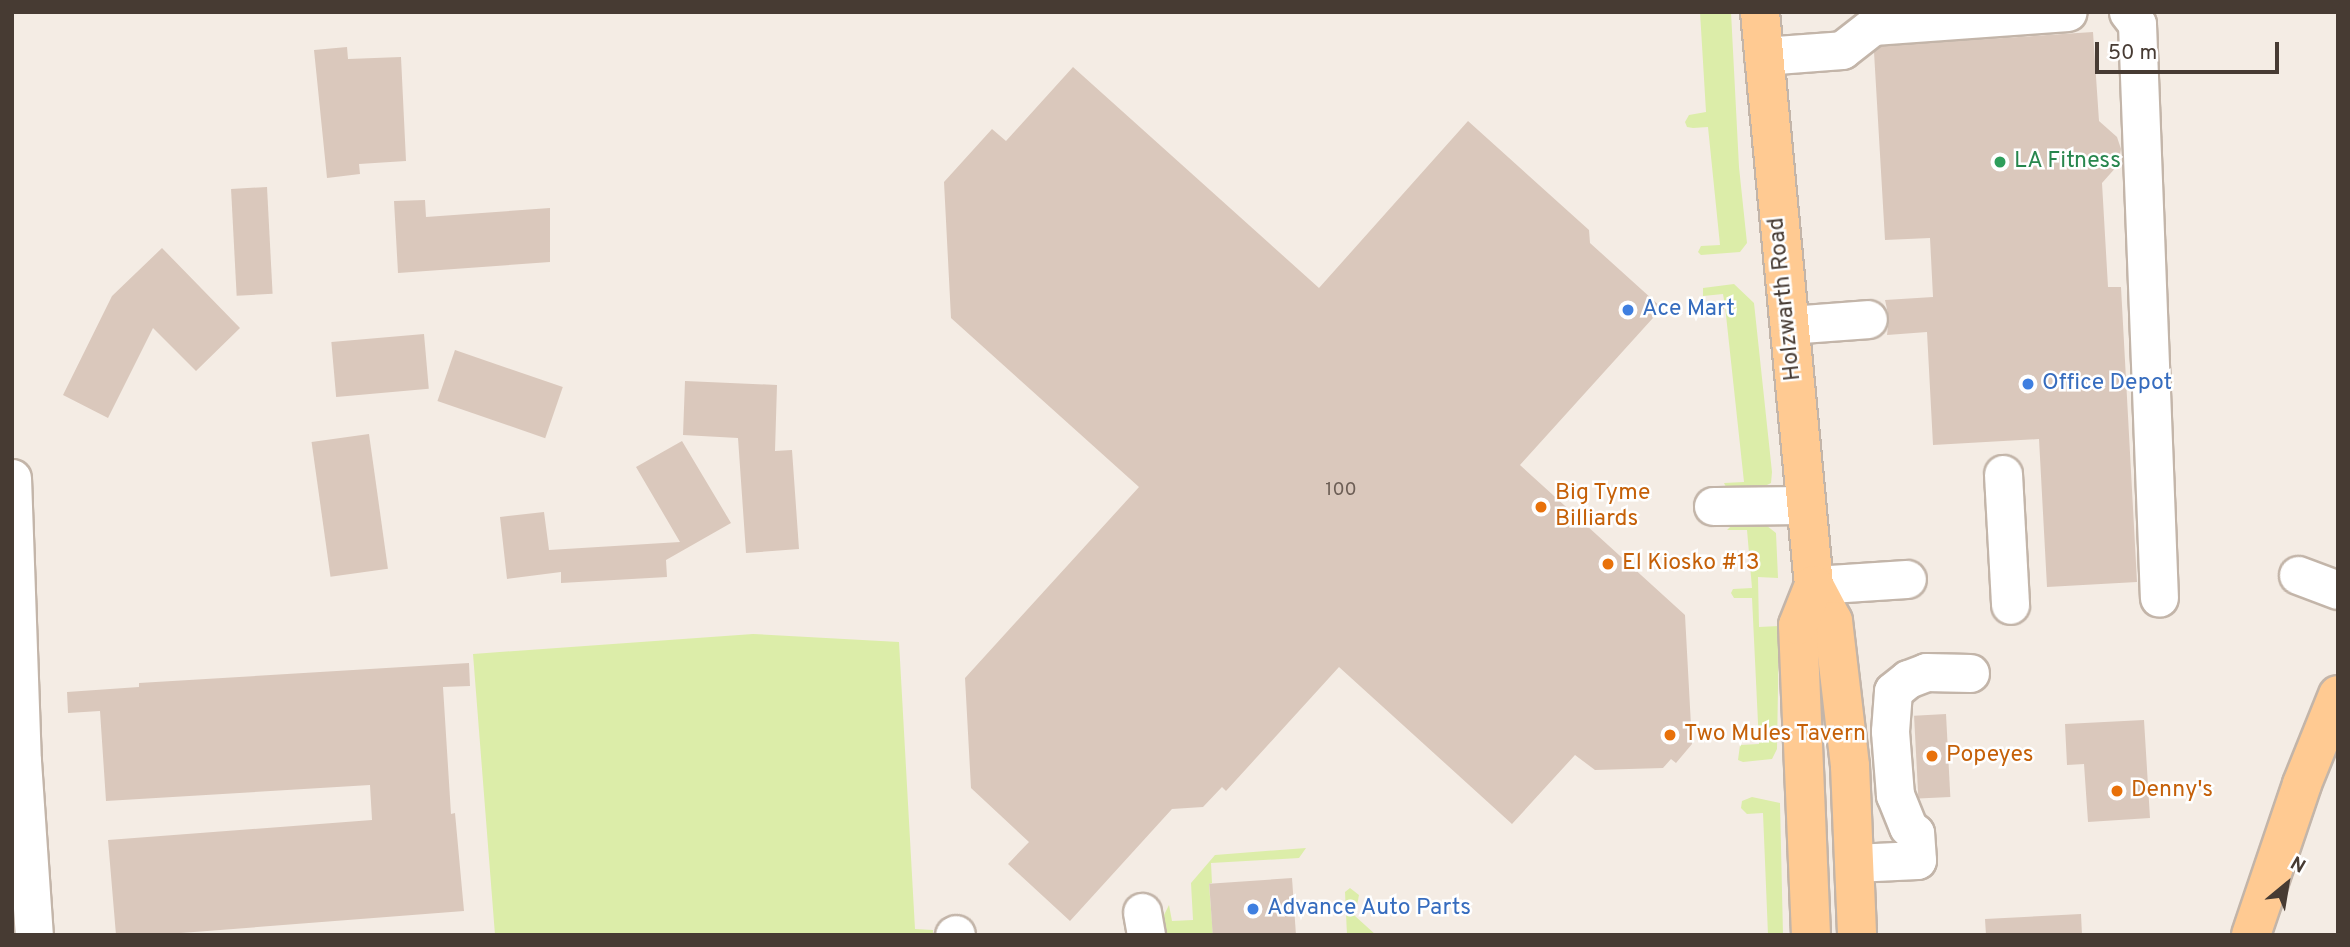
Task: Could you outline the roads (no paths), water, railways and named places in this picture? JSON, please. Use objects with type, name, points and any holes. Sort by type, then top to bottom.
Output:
[{"type":"main road","name":"Holzwarth Road","points":[[1760,12],[1814,585],[1833,621],[1850,766],[1857,935]]},
{"type":"main road","name":"Holzwarth Road","points":[[1811,935],[1798,625],[1814,585]]},
{"type":"main road","points":[[2251,935],[2302,784],[2338,695]]},
{"type":"street","points":[[1763,56],[1842,50],[1872,26],[2067,12]]},
{"type":"street","points":[[2128,12],[2137,24],[2159,598]]},
{"type":"street","points":[[1789,325],[1868,319]]},
{"type":"street","points":[[2003,474],[2010,605]]},
{"type":"street","points":[[12,478],[17,761],[34,935]]},
{"type":"street","points":[[1713,506],[1806,505]]},
{"type":"street","points":[[2298,575],[2338,590]]},
{"type":"street","points":[[1814,585],[1907,579]]},
{"type":"street","points":[[1854,863],[1917,860],[1915,833],[1908,827],[1895,795],[1890,731],[1893,691],[1908,679],[1926,672],[1970,684]]},
{"type":"place","name":"LA Fitness","points":[[2000,162]]},
{"type":"place","name":"Ace Mart","points":[[1628,310]]},
{"type":"place","name":"Office Depot","points":[[2028,384]]},
{"type":"place","name":"Big Tyme Billiards","points":[[1541,507]]},
{"type":"place","name":"El Kiosko #13","points":[[1608,564]]},
{"type":"place","name":"Two Mules Tavern","points":[[1670,735]]},
{"type":"place","name":"Popeyes","points":[[1932,756]]},
{"type":"place","name":"Denny's","points":[[2117,791]]},
{"type":"place","name":"Advance Auto Parts","points":[[1253,909]]}]
